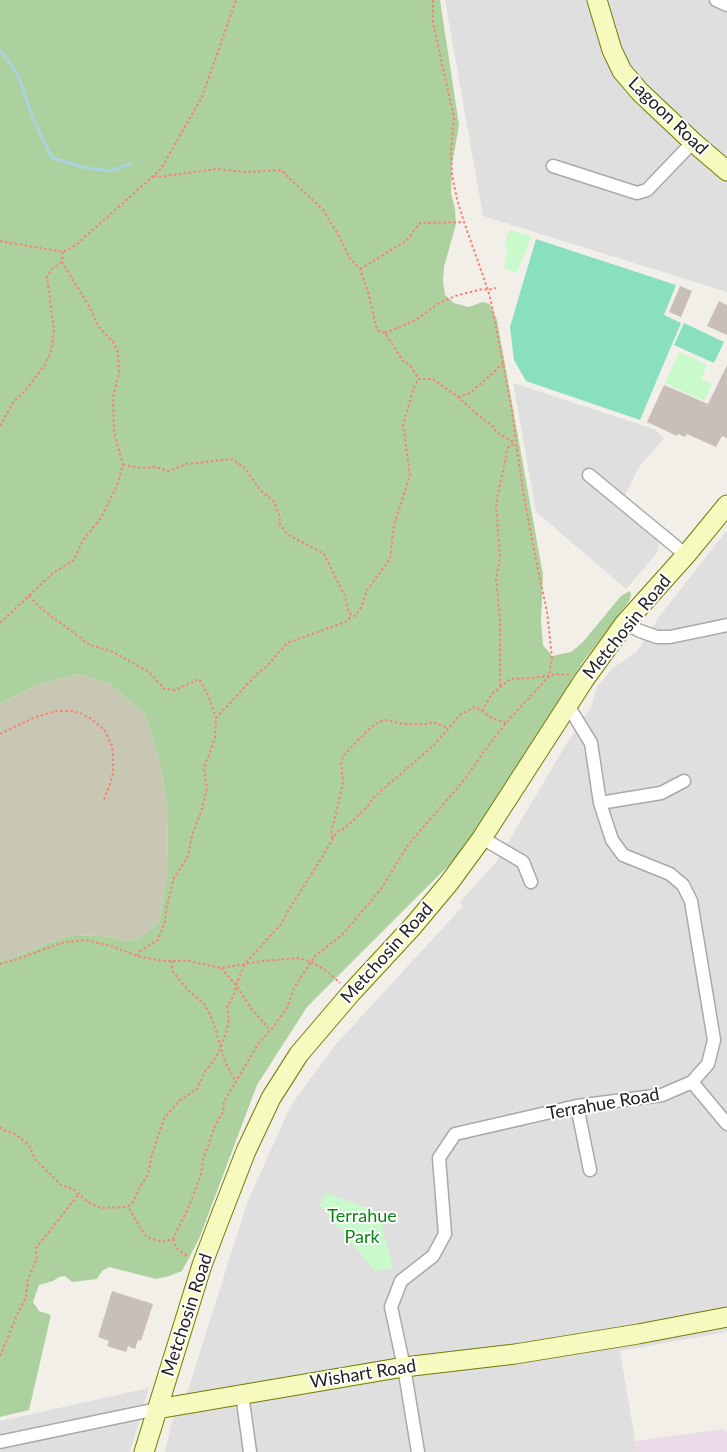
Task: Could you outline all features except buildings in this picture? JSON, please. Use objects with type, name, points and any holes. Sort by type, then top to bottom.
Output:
[{"type":"main road","name":"Lagoon Road","points":[[597,0],[612,50],[622,71],[640,92],[693,142],[727,170]]},
{"type":"main road","name":"Metchosin Road","points":[[144,1452],[202,1265],[246,1151],[272,1098],[298,1054],[437,897],[482,838],[568,704],[625,623],[686,555],[727,505]]},
{"type":"main road","name":"Wishart Road","points":[[157,1409],[404,1367],[515,1354],[727,1317]]},
{"type":"street","points":[[716,0],[727,5]]},
{"type":"street","points":[[553,166],[637,193],[647,190],[693,142]]},
{"type":"street","points":[[589,474],[686,555]]},
{"type":"street","points":[[625,623],[657,637],[670,637],[727,625]]},
{"type":"street","name":"Terrahue Road","points":[[418,1452],[404,1367],[391,1307],[402,1281],[433,1256],[445,1234],[439,1158],[455,1134],[577,1106],[662,1094],[692,1082],[708,1064],[714,1040],[691,901],[683,885],[670,874],[624,855],[612,840],[600,803],[590,743],[568,704]]},
{"type":"street","points":[[600,803],[661,793],[684,782]]},
{"type":"street","points":[[482,838],[523,862],[531,882]]},
{"type":"street","points":[[692,1082],[727,1124]]},
{"type":"street","points":[[577,1106],[590,1170]]},
{"type":"street","points":[[242,1394],[250,1452]]},
{"type":"street","name":"Wishart Road","points":[[0,1442],[157,1409]]},
{"type":"path","points":[[0,241],[63,252],[78,244],[161,169],[202,97],[236,0]]},
{"type":"path","points":[[202,1265],[176,1248],[173,1239],[190,1204],[201,1174],[203,1160],[222,1112],[224,1102],[258,1044],[287,1008],[294,988],[314,957],[343,934],[381,889],[408,845],[465,780],[506,723],[549,676],[552,658],[547,612],[537,565],[503,363],[488,290],[464,222],[452,175],[454,118],[433,23],[432,0]]},
{"type":"path","points":[[154,176],[216,169],[246,172],[281,170],[323,210],[349,257],[360,270],[368,292],[377,330],[385,333],[403,361],[410,365],[419,378]]},
{"type":"path","points":[[360,270],[406,241],[420,223],[464,222]]},
{"type":"path","points":[[0,623],[53,574],[74,560],[83,540],[100,519],[117,486],[123,465],[114,432],[113,397],[119,372],[118,352],[114,343],[98,326],[90,308],[62,262],[63,252]]},
{"type":"path","points":[[0,426],[14,401],[44,366],[51,351],[54,330],[47,277],[52,269],[62,262]]},
{"type":"path","points":[[385,333],[416,320],[439,303],[458,295],[496,288]]},
{"type":"path","points":[[458,397],[470,393],[503,363]]},
{"type":"path","points":[[351,615],[355,616],[361,608],[367,590],[390,559],[394,525],[410,475],[402,425],[414,387],[419,378]]},
{"type":"path","points":[[419,378],[433,379],[494,427],[496,432],[516,443]]},
{"type":"path","points":[[500,686],[500,619],[496,579],[500,558],[496,503],[507,448],[516,443]]},
{"type":"path","points":[[123,465],[144,468],[155,466],[168,471],[186,464],[232,459],[245,468],[260,490],[274,501],[280,518],[279,522],[287,534],[324,554],[345,596],[351,615]]},
{"type":"path","points":[[29,596],[39,607],[90,645],[111,651],[149,672],[164,689],[175,690],[199,679],[208,695],[216,718],[215,738],[204,768],[207,789],[192,835],[188,856],[174,878],[165,921],[158,940],[140,951],[137,956]]},
{"type":"path","points":[[216,718],[287,643],[348,621],[351,615]]},
{"type":"path","points":[[482,711],[492,694],[510,678],[572,675],[584,680]]},
{"type":"path","points":[[0,1127],[2,1130],[15,1134],[29,1145],[35,1159],[61,1185],[73,1189],[88,1202],[102,1208],[128,1207],[134,1201],[148,1175],[152,1154],[164,1119],[179,1101],[196,1089],[206,1070],[217,1056],[228,1030],[229,1020],[226,1007],[234,995],[236,984],[245,964],[282,923],[336,833],[346,827],[366,808],[374,797],[433,746],[461,714],[475,708],[493,719],[506,723]]},
{"type":"path","points":[[0,734],[33,718],[56,711],[72,711],[93,720],[105,732],[112,746],[113,754],[110,784],[103,802]]},
{"type":"path","points":[[332,839],[331,834],[344,784],[341,764],[343,756],[370,728],[385,720],[403,724],[428,724],[433,722],[448,728]]},
{"type":"path","points":[[0,964],[60,943],[76,940],[112,946],[137,956],[162,961],[189,961],[221,968],[262,961],[298,958],[311,962],[327,971],[351,993]]},
{"type":"path","points":[[170,961],[173,972],[189,992],[205,1005],[225,1062],[236,1082]]},
{"type":"path","points":[[221,968],[236,984],[250,1007],[270,1030]]},
{"type":"path","points":[[0,1356],[26,1297],[28,1279],[37,1259],[36,1248],[80,1194]]},
{"type":"path","points":[[128,1207],[145,1235],[162,1242],[173,1239]]},
{"type":"shaded area","points":[[445,0],[727,0],[727,292],[483,216]]},
{"type":"shaded area","points":[[513,383],[654,429],[664,438],[639,467],[625,495],[633,520],[657,540],[659,546],[657,553],[626,589],[536,512]]},
{"type":"shaded area","points":[[727,530],[727,1332],[620,1351],[637,1452],[165,1452],[172,1421],[188,1390],[247,1203],[291,1105],[337,1043],[463,906],[460,902],[497,861],[564,748],[591,707],[597,686],[613,668],[636,653],[659,617]]},
{"type":"shaded area","points":[[78,674],[110,684],[146,716],[161,767],[168,812],[167,876],[159,922],[141,938],[125,941],[103,936],[73,935],[0,961],[0,704],[38,685]]},
{"type":"shaded area","points":[[149,1388],[130,1452],[0,1452],[0,1421]]},
{"type":"shaded area","points":[[724,1429],[727,1432],[727,1452],[637,1452],[635,1441]]},
{"type":"green space","points":[[0,0],[440,0],[459,125],[452,165],[451,193],[456,224],[444,267],[445,295],[454,303],[469,307],[482,302],[490,304],[497,320],[543,575],[541,621],[543,645],[552,656],[571,652],[582,643],[621,596],[630,591],[631,595],[629,601],[582,663],[467,847],[307,1007],[257,1085],[199,1239],[182,1271],[156,1279],[109,1267],[102,1271],[97,1279],[72,1282],[65,1276],[39,1285],[33,1302],[39,1311],[51,1315],[29,1410],[0,1417],[0,961],[73,935],[103,936],[125,941],[141,938],[159,922],[167,876],[168,812],[161,767],[146,716],[110,684],[78,674],[38,685],[0,704]]},
{"type":"green space","points":[[511,230],[531,236],[516,273],[504,268],[508,249],[505,248],[505,245],[508,233]]},
{"type":"green space","points":[[536,239],[676,285],[664,315],[681,323],[640,420],[526,381],[514,360],[510,327]]},
{"type":"green space","points":[[684,323],[724,342],[714,363],[674,345]]},
{"type":"green space","points":[[679,352],[707,365],[701,379],[712,384],[704,401],[665,383]]},
{"type":"green space","name":"Terrahue Park","points":[[326,1193],[378,1212],[393,1268],[375,1271],[320,1205]]},
{"type":"waterway","points":[[0,50],[18,75],[34,121],[52,158],[87,168],[111,171],[130,164]]}]
